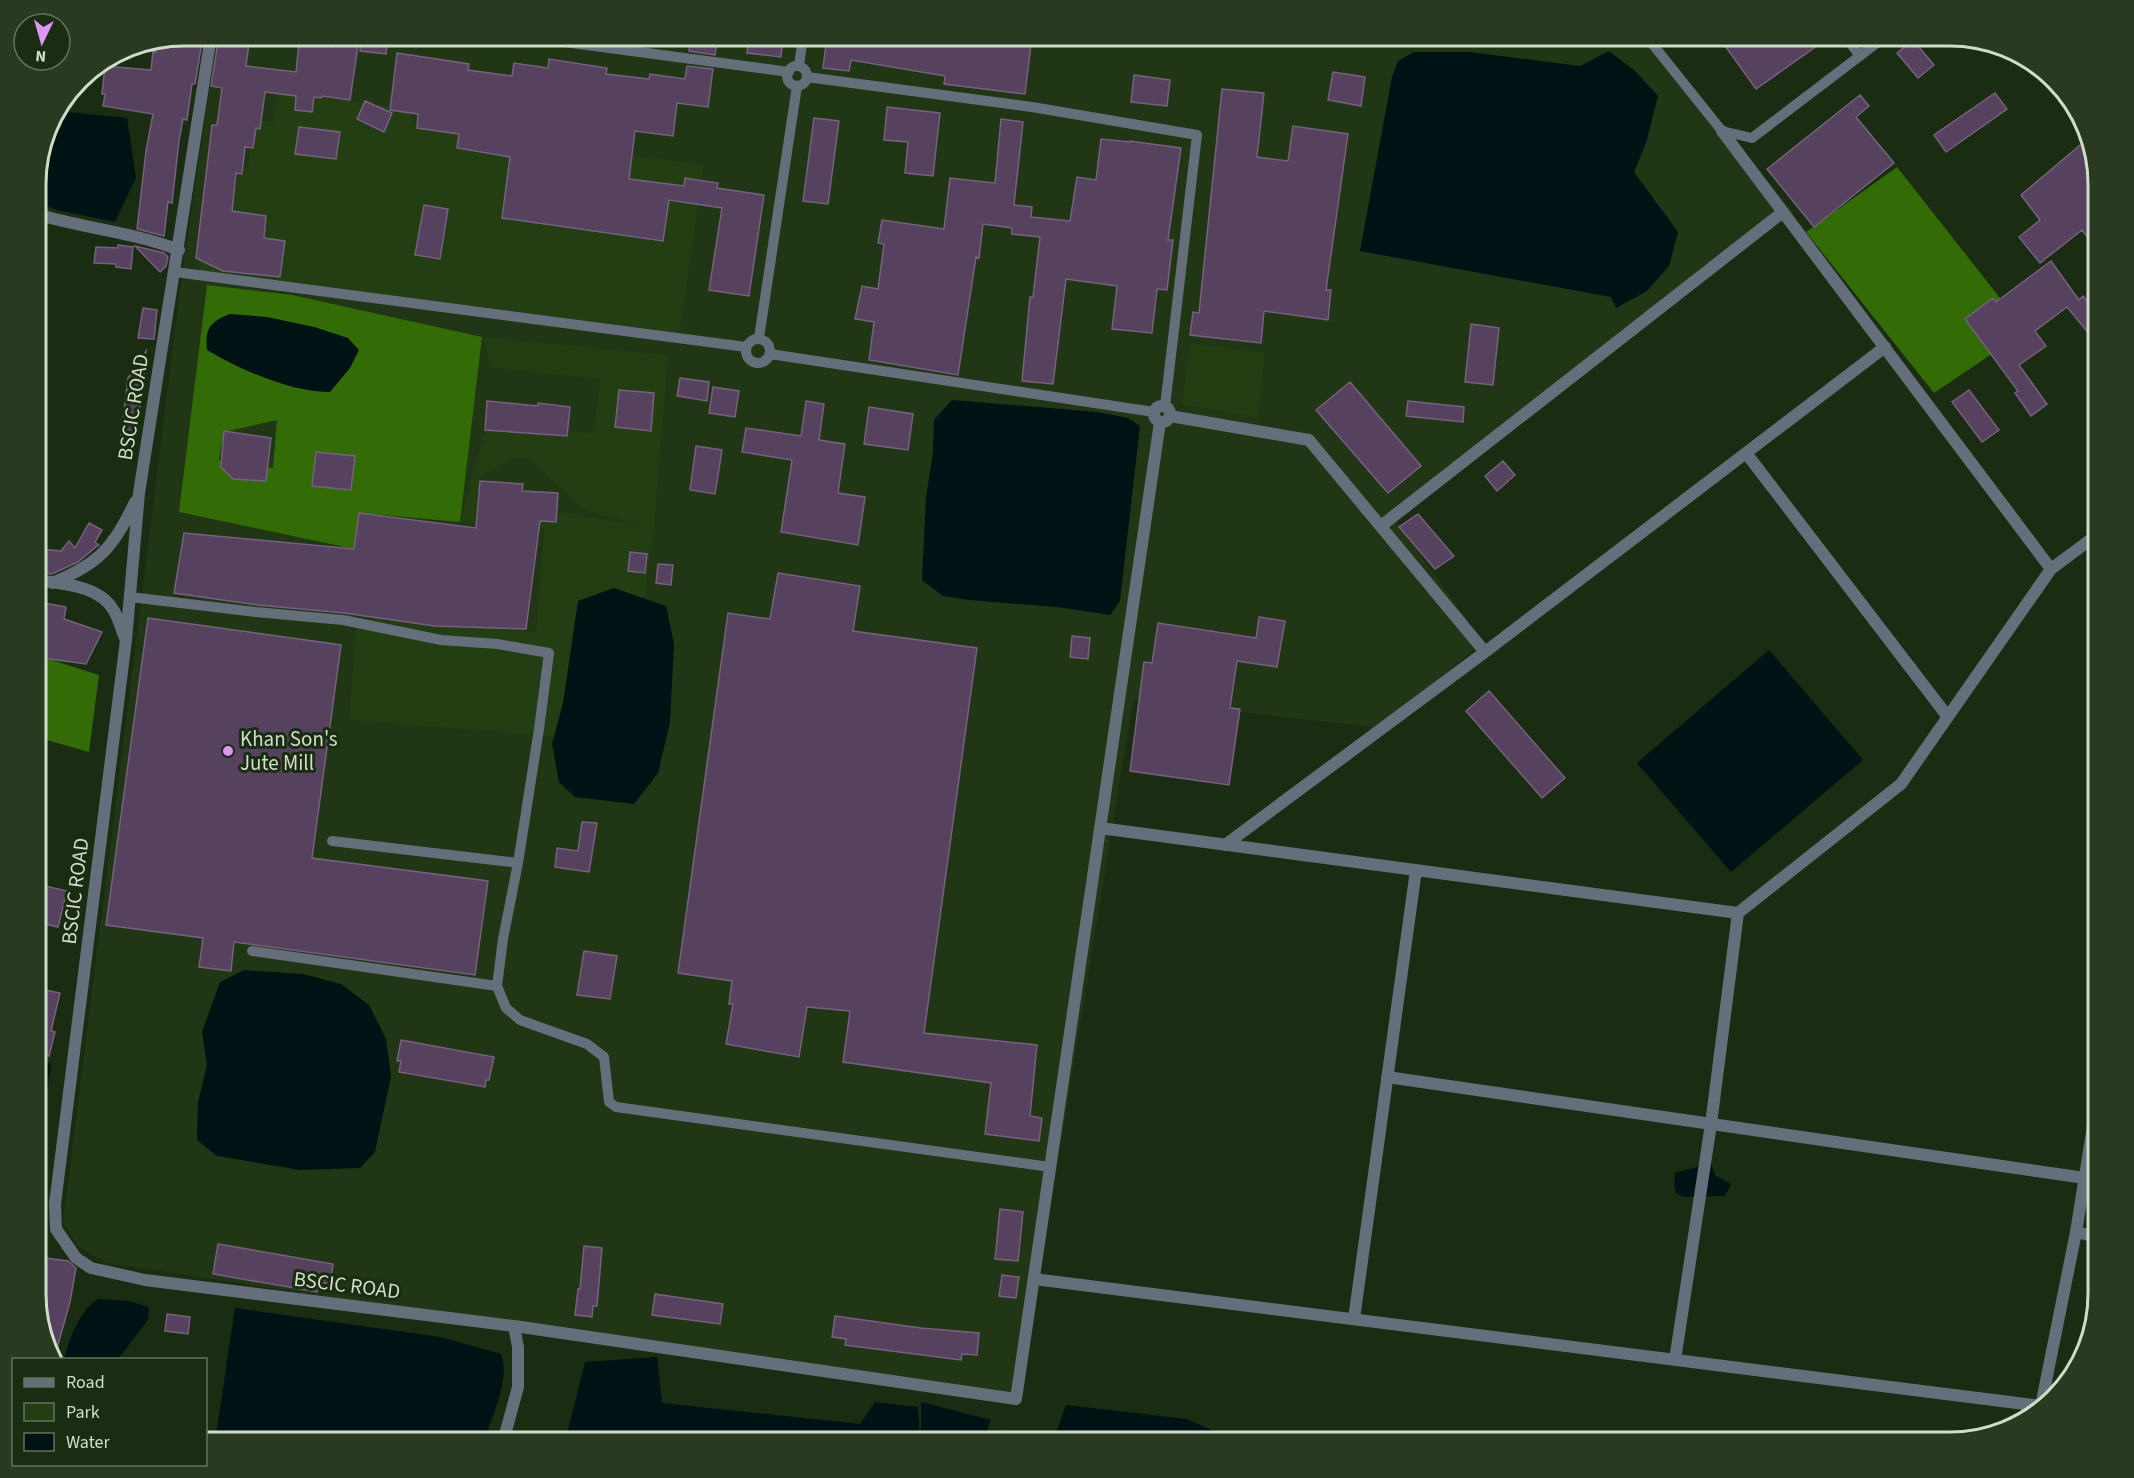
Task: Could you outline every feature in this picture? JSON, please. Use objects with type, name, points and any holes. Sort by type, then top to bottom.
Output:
[{"type":"street","name":"BSCIC ROAD","points":[[209,47],[139,493],[126,640],[55,1204],[56,1229],[76,1258],[92,1268],[145,1280],[514,1326],[1016,1399],[1034,1279]]},
{"type":"street","points":[[1722,131],[2052,569]]},
{"type":"street","points":[[1380,526],[1783,212]]},
{"type":"street","points":[[47,217],[158,242],[179,249]]},
{"type":"street","points":[[1225,845],[1485,652],[1885,347]]},
{"type":"street","points":[[1485,652],[1309,440],[1162,414],[1034,1279],[2030,1405]]},
{"type":"street","points":[[1746,453],[1948,717]]},
{"type":"street","points":[[52,583],[91,565],[111,544],[128,517],[139,493]]},
{"type":"street","points":[[1675,1360],[1711,1124],[1738,913],[1901,784],[2052,569],[2088,542]]},
{"type":"street","points":[[47,582],[96,592],[114,609],[126,640]]},
{"type":"street","points":[[1100,828],[1738,913]]},
{"type":"street","points":[[1354,1319],[1416,870]]},
{"type":"street","points":[[1387,1077],[2085,1178]]},
{"type":"street","points":[[2043,1394],[2076,1232],[2088,1159]]},
{"type":"street","points":[[2076,1232],[2088,1235]]},
{"type":"street","points":[[506,1432],[518,1388],[518,1347],[514,1326]]},
{"type":"lane","points":[[1654,46],[1722,131],[1752,138],[1873,46]]},
{"type":"lane","points":[[1853,46],[1860,56]]},
{"type":"lane","points":[[600,47],[789,72]]},
{"type":"lane","points":[[799,66],[802,47]]},
{"type":"lane","points":[[792,66],[799,66],[805,70],[807,77],[803,84],[797,87],[792,85],[787,77],[792,66]]},
{"type":"lane","points":[[770,354],[1162,414],[1197,135],[1032,107],[807,77]]},
{"type":"lane","points":[[759,338],[797,87]]},
{"type":"lane","points":[[175,272],[746,347]]},
{"type":"lane","points":[[759,338],[769,344],[770,354],[767,359],[757,363],[747,358],[746,347],[754,339],[759,338]]},
{"type":"lane","points":[[130,597],[343,620],[441,640],[497,644],[549,654],[497,986],[506,1008],[520,1020],[586,1044],[604,1057],[609,1102],[616,1107],[1050,1167]]},
{"type":"lane","points":[[332,841],[518,863]]},
{"type":"lane","points":[[252,951],[497,986]]},
{"type":"shaded area","points":[[1655,46],[1793,212],[1394,518],[1483,642],[1381,728],[1133,700],[1019,1402],[107,1263],[80,1248],[63,1223],[180,290],[215,47]]},
{"type":"green space","points":[[278,90],[413,110],[412,124],[704,165],[679,339],[200,272],[196,246],[203,211],[236,186],[239,169],[248,167],[255,120],[273,122]]},
{"type":"green space","points":[[1897,167],[2026,331],[1934,393],[1806,232]]},
{"type":"green space","points":[[207,285],[292,295],[482,337],[460,522],[359,513],[354,549],[179,512]],"holes":[[[277,420],[273,468],[219,460],[224,432]]]},
{"type":"green space","points":[[482,337],[668,355],[654,528],[625,742],[349,720],[357,618],[536,632],[544,529],[460,522],[487,423],[594,433],[600,379],[492,368]],"holes":[[[512,458],[530,460],[584,510],[643,526],[527,506],[479,478]]]},
{"type":"green space","points":[[1190,343],[1265,353],[1258,418],[1182,404]]},
{"type":"green space","points":[[47,658],[99,675],[89,752],[47,740]]},
{"type":"green space","points":[[1001,1429],[1016,1432],[1000,1432]]},
{"type":"water","points":[[1609,51],[1635,71],[1658,96],[1646,143],[1634,172],[1678,232],[1669,266],[1647,291],[1616,308],[1611,297],[1360,251],[1392,77],[1398,61],[1414,52],[1470,52],[1580,66]]},
{"type":"water","points":[[68,112],[127,118],[136,178],[115,222],[47,206],[47,176],[51,149]]},
{"type":"water","points":[[230,314],[267,317],[314,327],[348,338],[359,350],[350,368],[330,392],[300,389],[250,372],[207,350],[207,336],[210,327]]},
{"type":"water","points":[[952,400],[1097,412],[1128,418],[1140,426],[1120,601],[1110,615],[1057,607],[943,596],[922,580],[926,497],[933,453],[934,420]]},
{"type":"water","points":[[614,588],[666,606],[674,644],[670,722],[658,773],[634,804],[575,797],[559,782],[552,744],[563,703],[578,601]]},
{"type":"water","points":[[1769,650],[1863,760],[1731,872],[1637,763]]},
{"type":"water","points":[[244,970],[303,974],[341,984],[369,1005],[386,1039],[391,1076],[375,1152],[360,1168],[300,1170],[217,1156],[197,1140],[198,1102],[207,1065],[202,1032],[220,982]]},
{"type":"water","points":[[47,1062],[51,1064],[47,1093]]},
{"type":"water","points":[[1710,1160],[1715,1175],[1731,1184],[1725,1196],[1683,1197],[1676,1193],[1675,1173],[1694,1168]]},
{"type":"water","points":[[98,1299],[129,1301],[149,1307],[148,1320],[119,1358],[64,1358],[72,1334],[80,1318]]},
{"type":"water","points":[[235,1308],[440,1337],[501,1354],[504,1375],[487,1432],[216,1432]]},
{"type":"water","points":[[657,1357],[662,1403],[860,1424],[875,1402],[918,1407],[920,1432],[568,1432],[585,1362]]},
{"type":"water","points":[[921,1402],[991,1420],[986,1432],[921,1432]]},
{"type":"water","points":[[1066,1405],[1186,1419],[1217,1432],[1056,1432]]},
{"type":"building","points":[[1725,46],[1816,46],[1756,89]]},
{"type":"building","points":[[1906,46],[1918,46],[1934,65],[1918,78],[1897,53]]},
{"type":"building","points":[[176,47],[201,47],[195,84],[192,84],[187,120],[183,119],[172,203],[168,202],[164,236],[137,229],[146,151],[153,114],[103,106],[105,94],[102,94],[104,73],[108,70],[113,67],[151,70],[153,51],[156,52],[158,49]]},
{"type":"building","points":[[217,47],[249,47],[246,66],[296,72],[299,47],[358,47],[350,100],[314,97],[312,112],[295,110],[296,96],[265,92],[260,129],[256,128],[253,148],[245,147],[242,174],[236,173],[232,211],[266,216],[264,238],[285,241],[280,277],[223,271],[196,258],[212,125],[217,125],[222,88],[211,86]]},
{"type":"building","points":[[361,47],[387,47],[386,54],[360,51]]},
{"type":"building","points":[[690,47],[716,47],[715,55],[689,51]]},
{"type":"building","points":[[748,47],[782,47],[781,57],[747,53]]},
{"type":"building","points":[[826,47],[1031,47],[1025,94],[944,84],[945,76],[851,60],[849,71],[823,68]]},
{"type":"building","points":[[397,53],[469,64],[468,70],[512,76],[514,63],[548,68],[549,59],[607,68],[606,74],[649,79],[650,74],[685,79],[687,66],[713,69],[708,107],[677,103],[673,136],[635,131],[629,179],[684,186],[685,178],[718,183],[717,188],[764,195],[749,296],[709,290],[722,208],[669,200],[663,241],[502,218],[510,157],[457,148],[459,134],[417,128],[418,114],[390,110]]},
{"type":"building","points":[[1333,72],[1365,77],[1361,106],[1328,100]]},
{"type":"building","points":[[1134,75],[1170,80],[1167,106],[1131,102]]},
{"type":"building","points":[[1222,89],[1264,93],[1257,157],[1288,161],[1293,126],[1348,134],[1326,290],[1331,290],[1328,320],[1264,311],[1261,343],[1190,335],[1193,312],[1199,313]]},
{"type":"building","points":[[1995,93],[2007,109],[1946,152],[1934,135]]},
{"type":"building","points":[[1860,95],[1869,106],[1856,117],[1894,163],[1814,227],[1767,169]]},
{"type":"building","points":[[365,101],[392,113],[384,132],[357,119]]},
{"type":"building","points":[[887,107],[940,113],[933,176],[905,173],[908,142],[884,140]]},
{"type":"building","points":[[814,118],[839,121],[828,204],[803,201]]},
{"type":"building","points":[[1001,119],[1023,122],[1014,205],[1032,207],[1031,217],[1070,221],[1077,177],[1096,180],[1101,139],[1181,148],[1168,240],[1173,240],[1167,290],[1157,289],[1152,333],[1112,329],[1117,286],[1066,279],[1053,384],[1022,381],[1030,297],[1033,297],[1040,237],[1012,234],[1012,228],[983,224],[958,375],[869,360],[874,322],[855,319],[862,286],[878,289],[884,244],[878,243],[882,220],[944,229],[950,178],[995,183]]},
{"type":"building","points":[[299,127],[340,132],[336,159],[295,154]]},
{"type":"building","points":[[2081,144],[2088,185],[2088,238],[2082,230],[2040,263],[2019,237],[2040,220],[2021,195]]},
{"type":"building","points":[[424,205],[448,209],[440,259],[415,255]]},
{"type":"building","points":[[118,245],[133,247],[131,269],[116,267],[116,264],[94,263],[96,247],[118,248]]},
{"type":"building","points":[[135,246],[164,253],[168,257],[166,266],[160,272]]},
{"type":"building","points":[[2051,261],[2079,300],[2083,296],[2088,302],[2088,333],[2067,307],[2035,331],[2046,346],[2019,365],[2047,404],[2031,416],[2015,393],[2018,391],[1965,319],[1993,298],[1996,302]]},
{"type":"building","points":[[143,308],[157,310],[154,339],[138,338]]},
{"type":"building","points":[[1471,324],[1499,328],[1493,385],[1465,382]]},
{"type":"building","points":[[146,351],[143,389],[135,437],[121,435],[128,378]]},
{"type":"building","points":[[680,378],[709,382],[707,401],[677,396]]},
{"type":"building","points":[[1350,382],[1421,466],[1388,493],[1316,410]]},
{"type":"building","points":[[713,387],[739,391],[735,417],[709,413]]},
{"type":"building","points":[[619,390],[654,393],[651,431],[615,427]]},
{"type":"building","points":[[1969,390],[1999,430],[1982,442],[1952,402]]},
{"type":"building","points":[[487,401],[570,407],[567,436],[485,430]]},
{"type":"building","points":[[806,401],[824,404],[819,440],[845,444],[838,493],[865,497],[858,545],[781,532],[792,460],[742,452],[746,428],[801,436]]},
{"type":"building","points":[[1408,401],[1464,407],[1463,422],[1406,416]]},
{"type":"building","points":[[869,407],[913,414],[908,450],[864,444]]},
{"type":"building","points":[[224,431],[271,438],[266,481],[233,479],[221,467]]},
{"type":"building","points":[[696,446],[722,450],[715,494],[690,490]]},
{"type":"building","points":[[316,452],[355,456],[351,490],[312,486]]},
{"type":"building","points":[[1503,461],[1515,475],[1497,491],[1485,476]]},
{"type":"building","points":[[480,481],[523,484],[522,491],[558,493],[556,522],[540,521],[526,629],[435,626],[174,593],[184,533],[354,549],[359,513],[476,528]]},
{"type":"building","points":[[1418,514],[1454,556],[1435,569],[1399,527]]},
{"type":"building","points":[[89,523],[102,530],[95,542],[99,545],[78,562],[52,574],[47,573],[47,550],[61,551],[69,541],[75,548]]},
{"type":"building","points":[[630,552],[647,554],[645,573],[628,571]]},
{"type":"building","points":[[658,564],[673,565],[671,585],[656,583]]},
{"type":"building","points":[[778,573],[860,586],[853,631],[977,648],[924,1033],[1037,1045],[1030,1116],[1042,1118],[1039,1141],[985,1134],[991,1083],[843,1062],[850,1011],[807,1007],[799,1057],[726,1044],[733,1004],[729,1004],[732,981],[678,973],[728,613],[770,619]]},
{"type":"building","points":[[47,604],[66,607],[64,619],[102,632],[86,664],[47,659]]},
{"type":"building","points":[[1259,617],[1285,621],[1277,667],[1237,661],[1230,708],[1240,709],[1229,785],[1130,771],[1144,662],[1152,663],[1158,623],[1256,638]]},
{"type":"building","name":"Khan Son's Jute Mill","points":[[148,618],[341,645],[312,858],[488,881],[475,975],[234,942],[231,971],[199,967],[203,938],[106,925]]},
{"type":"building","points":[[1072,636],[1090,638],[1088,659],[1070,657]]},
{"type":"building","points":[[1489,691],[1565,778],[1542,798],[1466,711]]},
{"type":"building","points":[[582,822],[597,823],[589,872],[555,867],[557,848],[578,851]]},
{"type":"building","points":[[47,886],[67,891],[58,927],[47,924]]},
{"type":"building","points":[[584,951],[617,956],[610,999],[577,995]]},
{"type":"building","points":[[47,990],[60,993],[51,1031],[55,1032],[49,1056],[47,1056]]},
{"type":"building","points":[[401,1040],[494,1057],[489,1080],[486,1080],[485,1087],[399,1072],[401,1061],[397,1061]]},
{"type":"building","points":[[1000,1209],[1023,1212],[1018,1261],[995,1259]]},
{"type":"building","points":[[218,1244],[333,1264],[330,1284],[319,1282],[317,1292],[213,1274]]},
{"type":"building","points":[[584,1246],[602,1248],[597,1306],[593,1306],[592,1317],[575,1315]]},
{"type":"building","points":[[47,1258],[68,1261],[76,1268],[70,1302],[57,1347],[48,1311]]},
{"type":"building","points":[[1002,1275],[1019,1277],[1016,1298],[999,1296]]},
{"type":"building","points":[[655,1294],[723,1304],[720,1324],[652,1315]]},
{"type":"building","points":[[167,1314],[190,1317],[188,1334],[165,1331]]},
{"type":"building","points":[[835,1316],[921,1328],[979,1333],[977,1355],[962,1354],[961,1360],[845,1345],[846,1339],[832,1337]]},
{"type":"place","name":"Khan Son's Jute Mill","points":[[228,751]]}]
